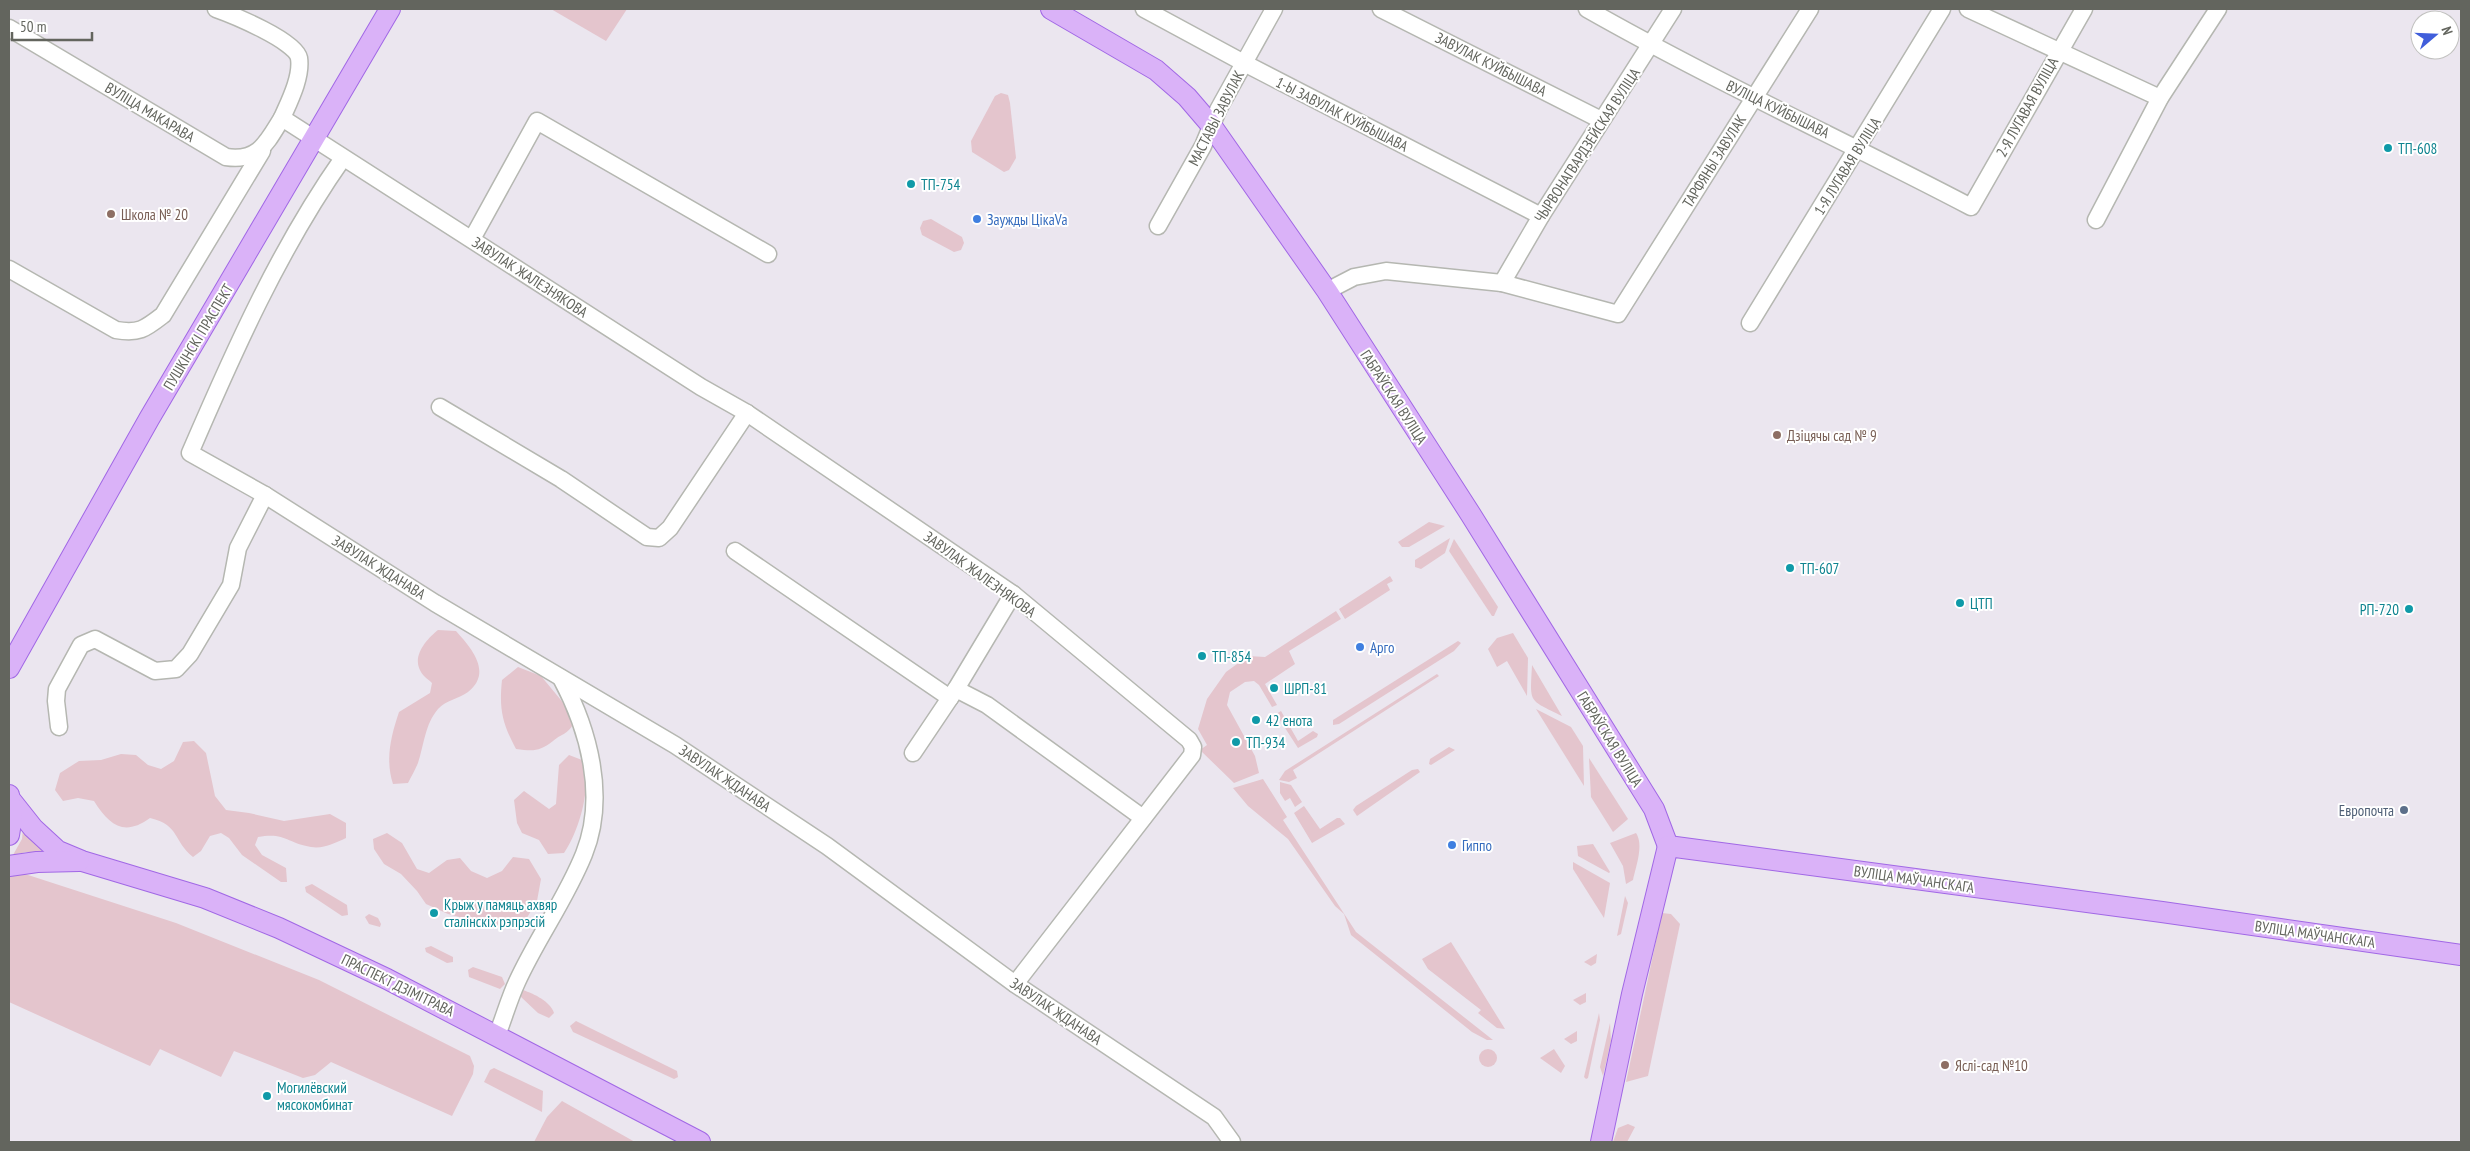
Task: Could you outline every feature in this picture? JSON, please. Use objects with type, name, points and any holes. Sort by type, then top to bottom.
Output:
[{"type":"main road","name":"ПУШКІНСКІ ПРАСПЕКТ","points":[[9,668],[149,419],[390,9]]},
{"type":"main road","name":"ГАБРАЎСКАЯ ВУЛІЦА","points":[[1051,9],[1156,70],[1187,97],[1211,125],[1326,291],[1476,524],[1654,809],[1668,846]]},
{"type":"main road","points":[[9,835],[12,816],[10,796]]},
{"type":"main road","points":[[10,796],[33,828],[57,850],[82,861]]},
{"type":"main road","name":"ВУЛІЦА МАЎЧАНСКАГА","points":[[1668,846],[2152,911],[2461,955]]},
{"type":"main road","points":[[1600,1142],[1634,985],[1668,846]]},
{"type":"main road","points":[[9,866],[37,862],[82,861]]},
{"type":"main road","name":"ПРАСПЕКТ ДЗІМІТРАВА","points":[[82,861],[205,898],[279,928],[388,979],[700,1142]]},
{"type":"street","points":[[9,269],[116,330],[134,333],[163,315],[282,118],[298,71],[299,57],[292,47],[236,16],[216,9]]},
{"type":"street","name":"1-Ы ЗАВУЛАК КУЙБЫШАВА","points":[[1144,9],[1244,63],[1541,216]]},
{"type":"street","name":"МАСТАВЫ ЗАВУЛАК","points":[[1158,226],[1203,146],[1211,125],[1274,9]]},
{"type":"street","name":"ЗАВУЛАК КУЙБЫШАВА","points":[[1381,9],[1602,120]]},
{"type":"street","name":"ВУЛІЦА КУЙБЫШАВА","points":[[1587,9],[1651,45],[1858,148],[1971,207]]},
{"type":"street","name":"ЧЫРВОНАГВАРДЗЕЙСКАЯ ВУЛІЦА","points":[[1502,283],[1541,216],[1673,9]]},
{"type":"street","name":"ТАРФЯНЫ ЗАВУЛАК","points":[[1502,283],[1618,314],[1810,9]]},
{"type":"street","name":"1-Я ЛУГАВАЯ ВУЛІЦА","points":[[1750,323],[1942,9]]},
{"type":"street","points":[[1968,9],[2160,98]]},
{"type":"street","name":"2-Я ЛУГАВАЯ ВУЛІЦА","points":[[1971,207],[2084,9]]},
{"type":"street","points":[[2096,220],[2160,98],[2218,9]]},
{"type":"street","name":"ВУЛІЦА МАКАРАВА","points":[[9,28],[226,157],[238,158],[262,150]]},
{"type":"street","name":"ЗАВУЛАК ЖАЛЕЗНЯКОВА","points":[[282,118],[313,140],[701,387],[747,413],[1013,594],[1189,740],[1193,747],[1192,755],[1143,818]]},
{"type":"street","points":[[472,240],[537,121],[768,254]]},
{"type":"street","name":"ЗАВУЛАК ЖДАНАВА","points":[[343,158],[317,196],[246,324],[190,453],[265,495],[435,603],[675,745],[827,846],[1015,984],[1214,1117],[1232,1142]]},
{"type":"street","points":[[1326,291],[1354,277],[1386,271],[1502,283]]},
{"type":"street","points":[[440,407],[561,479],[647,537],[659,538],[670,528],[747,413]]},
{"type":"street","points":[[59,727],[56,701],[57,689],[82,645],[95,639],[155,672],[176,670],[185,659],[231,585],[238,548],[265,495]]},
{"type":"street","points":[[734,551],[953,693],[987,705],[1143,818],[1015,984]]},
{"type":"street","points":[[913,753],[953,693],[1013,594]]},
{"type":"street","points":[[497,1035],[516,982],[578,868],[590,832],[593,799],[590,752],[579,714],[561,678]]},
{"type":"shaded area","points":[[551,9],[627,9],[606,41]]},
{"type":"shaded area","points":[[1001,93],[1008,95],[1010,103],[1016,158],[1009,170],[1004,172],[972,152],[971,141],[995,96]]},
{"type":"shaded area","points":[[931,219],[962,237],[964,243],[961,250],[954,252],[922,235],[920,228],[923,221]]},
{"type":"shaded area","points":[[1429,522],[1445,526],[1409,547],[1402,547],[1398,542]]},
{"type":"shaded area","points":[[1450,538],[1445,553],[1421,569],[1415,567],[1415,560]]},
{"type":"shaded area","points":[[1454,539],[1498,607],[1494,616],[1492,616],[1449,551]]},
{"type":"shaded area","points":[[1390,576],[1393,581],[1387,584],[1390,590],[1345,619],[1339,609]]},
{"type":"shaded area","points":[[1336,611],[1341,619],[1289,651],[1295,664],[1265,684],[1277,705],[1272,707],[1259,685],[1254,681],[1245,682],[1230,692],[1227,705],[1255,756],[1259,773],[1234,783],[1200,750],[1207,745],[1198,729],[1207,699],[1226,672],[1248,656],[1265,657]]},
{"type":"shaded area","points":[[438,630],[456,631],[473,652],[479,668],[479,676],[468,692],[438,709],[430,721],[418,763],[408,783],[393,784],[389,757],[396,721],[399,712],[430,693],[432,683],[421,672],[418,660],[425,643]]},
{"type":"shaded area","points":[[1513,633],[1528,658],[1527,696],[1507,661],[1497,667],[1488,649],[1497,638]]},
{"type":"shaded area","points":[[1458,641],[1461,643],[1454,651],[1339,724],[1333,725],[1333,720]]},
{"type":"shaded area","points":[[1532,665],[1562,716],[1537,703],[1534,699],[1531,687]]},
{"type":"shaded area","points":[[518,667],[541,676],[570,711],[574,723],[567,732],[536,750],[516,749],[507,731],[501,708],[502,680]]},
{"type":"shaded area","points":[[1437,674],[1439,676],[1293,770],[1297,778],[1289,782],[1279,780],[1285,771]]},
{"type":"shaded area","points":[[1536,709],[1571,727],[1583,746],[1584,786]]},
{"type":"shaded area","points":[[1281,711],[1298,741],[1313,731],[1318,734],[1317,737],[1298,748],[1276,714]]},
{"type":"shaded area","points":[[194,741],[206,753],[215,796],[226,810],[284,821],[330,814],[346,823],[346,838],[329,845],[311,847],[280,837],[258,837],[255,845],[262,855],[286,868],[287,882],[281,882],[242,855],[229,838],[221,833],[210,836],[201,851],[193,857],[182,845],[172,829],[160,821],[150,818],[132,827],[118,826],[105,816],[94,801],[78,798],[63,801],[55,790],[60,773],[79,761],[101,760],[121,754],[136,755],[148,765],[161,769],[174,761],[183,742]]},
{"type":"shaded area","points":[[1449,747],[1455,750],[1431,765],[1429,764],[1430,759]]},
{"type":"shaded area","points":[[569,755],[582,760],[585,770],[586,782],[583,808],[575,833],[564,853],[548,854],[539,840],[522,833],[517,823],[514,800],[524,791],[549,809],[556,804],[559,765]]},
{"type":"shaded area","points":[[1589,758],[1628,819],[1613,832],[1591,797]]},
{"type":"shaded area","points":[[1418,769],[1420,772],[1357,816],[1353,810],[1356,806],[1412,770]]},
{"type":"shaded area","points":[[1263,779],[1287,817],[1283,820],[1356,932],[1493,1040],[1487,1040],[1472,1032],[1351,935],[1344,914],[1335,906],[1288,839],[1248,806],[1233,788]]},
{"type":"shaded area","points":[[1280,782],[1291,785],[1302,802],[1295,807],[1290,798],[1285,801],[1280,793]]},
{"type":"shaded area","points":[[1304,806],[1320,829],[1337,818],[1340,818],[1345,824],[1312,843],[1294,813]]},
{"type":"shaded area","points":[[23,828],[55,854],[26,852],[13,855],[22,839]]},
{"type":"shaded area","points":[[387,833],[402,843],[417,869],[429,873],[447,860],[460,858],[471,871],[487,878],[502,871],[513,857],[529,859],[541,879],[537,901],[525,921],[501,928],[448,914],[426,904],[401,874],[384,864],[374,849],[373,839]]},
{"type":"shaded area","points":[[1636,833],[1639,843],[1637,862],[1633,880],[1626,884],[1623,866],[1610,843]]},
{"type":"shaded area","points":[[1593,844],[1609,873],[1578,856],[1577,846]]},
{"type":"shaded area","points":[[1573,862],[1610,883],[1604,918],[1573,869]]},
{"type":"shaded area","points":[[25,874],[176,923],[319,980],[470,1056],[474,1066],[473,1074],[452,1116],[331,1062],[315,1075],[303,1078],[234,1051],[221,1077],[160,1049],[150,1066],[9,1002],[9,876]]},
{"type":"shaded area","points":[[312,884],[347,905],[348,915],[342,916],[306,892],[305,887]]},
{"type":"shaded area","points":[[1625,896],[1628,903],[1621,934],[1617,936]]},
{"type":"shaded area","points":[[1662,913],[1671,914],[1680,924],[1648,1076],[1626,1082]]},
{"type":"shaded area","points":[[369,914],[378,918],[381,924],[380,927],[369,924],[365,917]]},
{"type":"shaded area","points":[[1451,942],[1505,1029],[1497,1028],[1478,1013],[1481,1010],[1428,969],[1422,959]]},
{"type":"shaded area","points":[[431,946],[453,957],[453,962],[447,963],[426,952],[425,948]]},
{"type":"shaded area","points":[[1597,954],[1596,963],[1591,966],[1584,962]]},
{"type":"shaded area","points":[[473,967],[502,977],[505,984],[500,989],[469,977],[468,970]]},
{"type":"shaded area","points":[[523,990],[537,996],[549,1005],[554,1013],[549,1018],[538,1013],[520,996]]},
{"type":"shaded area","points":[[1586,993],[1586,1002],[1580,1005],[1573,1000]]},
{"type":"shaded area","points":[[1599,1013],[1600,1020],[1588,1078],[1586,1079],[1584,1077]]},
{"type":"shaded area","points":[[576,1021],[677,1071],[678,1077],[674,1079],[573,1032],[570,1026]]},
{"type":"shaded area","points":[[1610,1023],[1611,1041],[1603,1076],[1600,1067]]},
{"type":"shaded area","points":[[1577,1031],[1577,1041],[1571,1044],[1564,1039]]},
{"type":"shaded area","points":[[1488,1049],[1494,1052],[1497,1058],[1494,1064],[1488,1067],[1482,1064],[1479,1058],[1482,1052]]},
{"type":"shaded area","points":[[1554,1049],[1565,1066],[1561,1073],[1540,1058]]},
{"type":"shaded area","points":[[494,1068],[543,1091],[542,1112],[484,1082],[490,1070]]},
{"type":"shaded area","points":[[562,1101],[635,1142],[534,1142],[547,1117]]},
{"type":"shaded area","points":[[1628,1124],[1635,1127],[1627,1142],[1613,1142],[1618,1128]]},
{"type":"place","name":"ТП-608","points":[[2388,148]]},
{"type":"place","name":"ТП-754","points":[[911,184]]},
{"type":"place","name":"Школа № 20","points":[[111,214]]},
{"type":"place","name":"Заужды ЦікаVа","points":[[977,219]]},
{"type":"place","name":"Дзіцячы сад № 9","points":[[1777,435]]},
{"type":"place","name":"ТП-607","points":[[1790,568]]},
{"type":"place","name":"ЦТП","points":[[1960,603]]},
{"type":"place","name":"РП-720","points":[[2409,609]]},
{"type":"place","name":"Арго","points":[[1360,647]]},
{"type":"place","name":"ТП-854","points":[[1202,656]]},
{"type":"place","name":"ШРП-81","points":[[1274,688]]},
{"type":"place","name":"42 енота","points":[[1256,720]]},
{"type":"place","name":"ТП-934","points":[[1236,742]]},
{"type":"place","name":"Европочта","points":[[2404,810]]},
{"type":"place","name":"Гиппо","points":[[1452,845]]},
{"type":"place","name":"Крыж у памяць ахвяр сталінскіх рэпрэсій","points":[[434,913]]},
{"type":"place","name":"Яслі-сад №10","points":[[1945,1065]]},
{"type":"place","name":"Могилёвский мясокомбинат","points":[[267,1096]]}]
